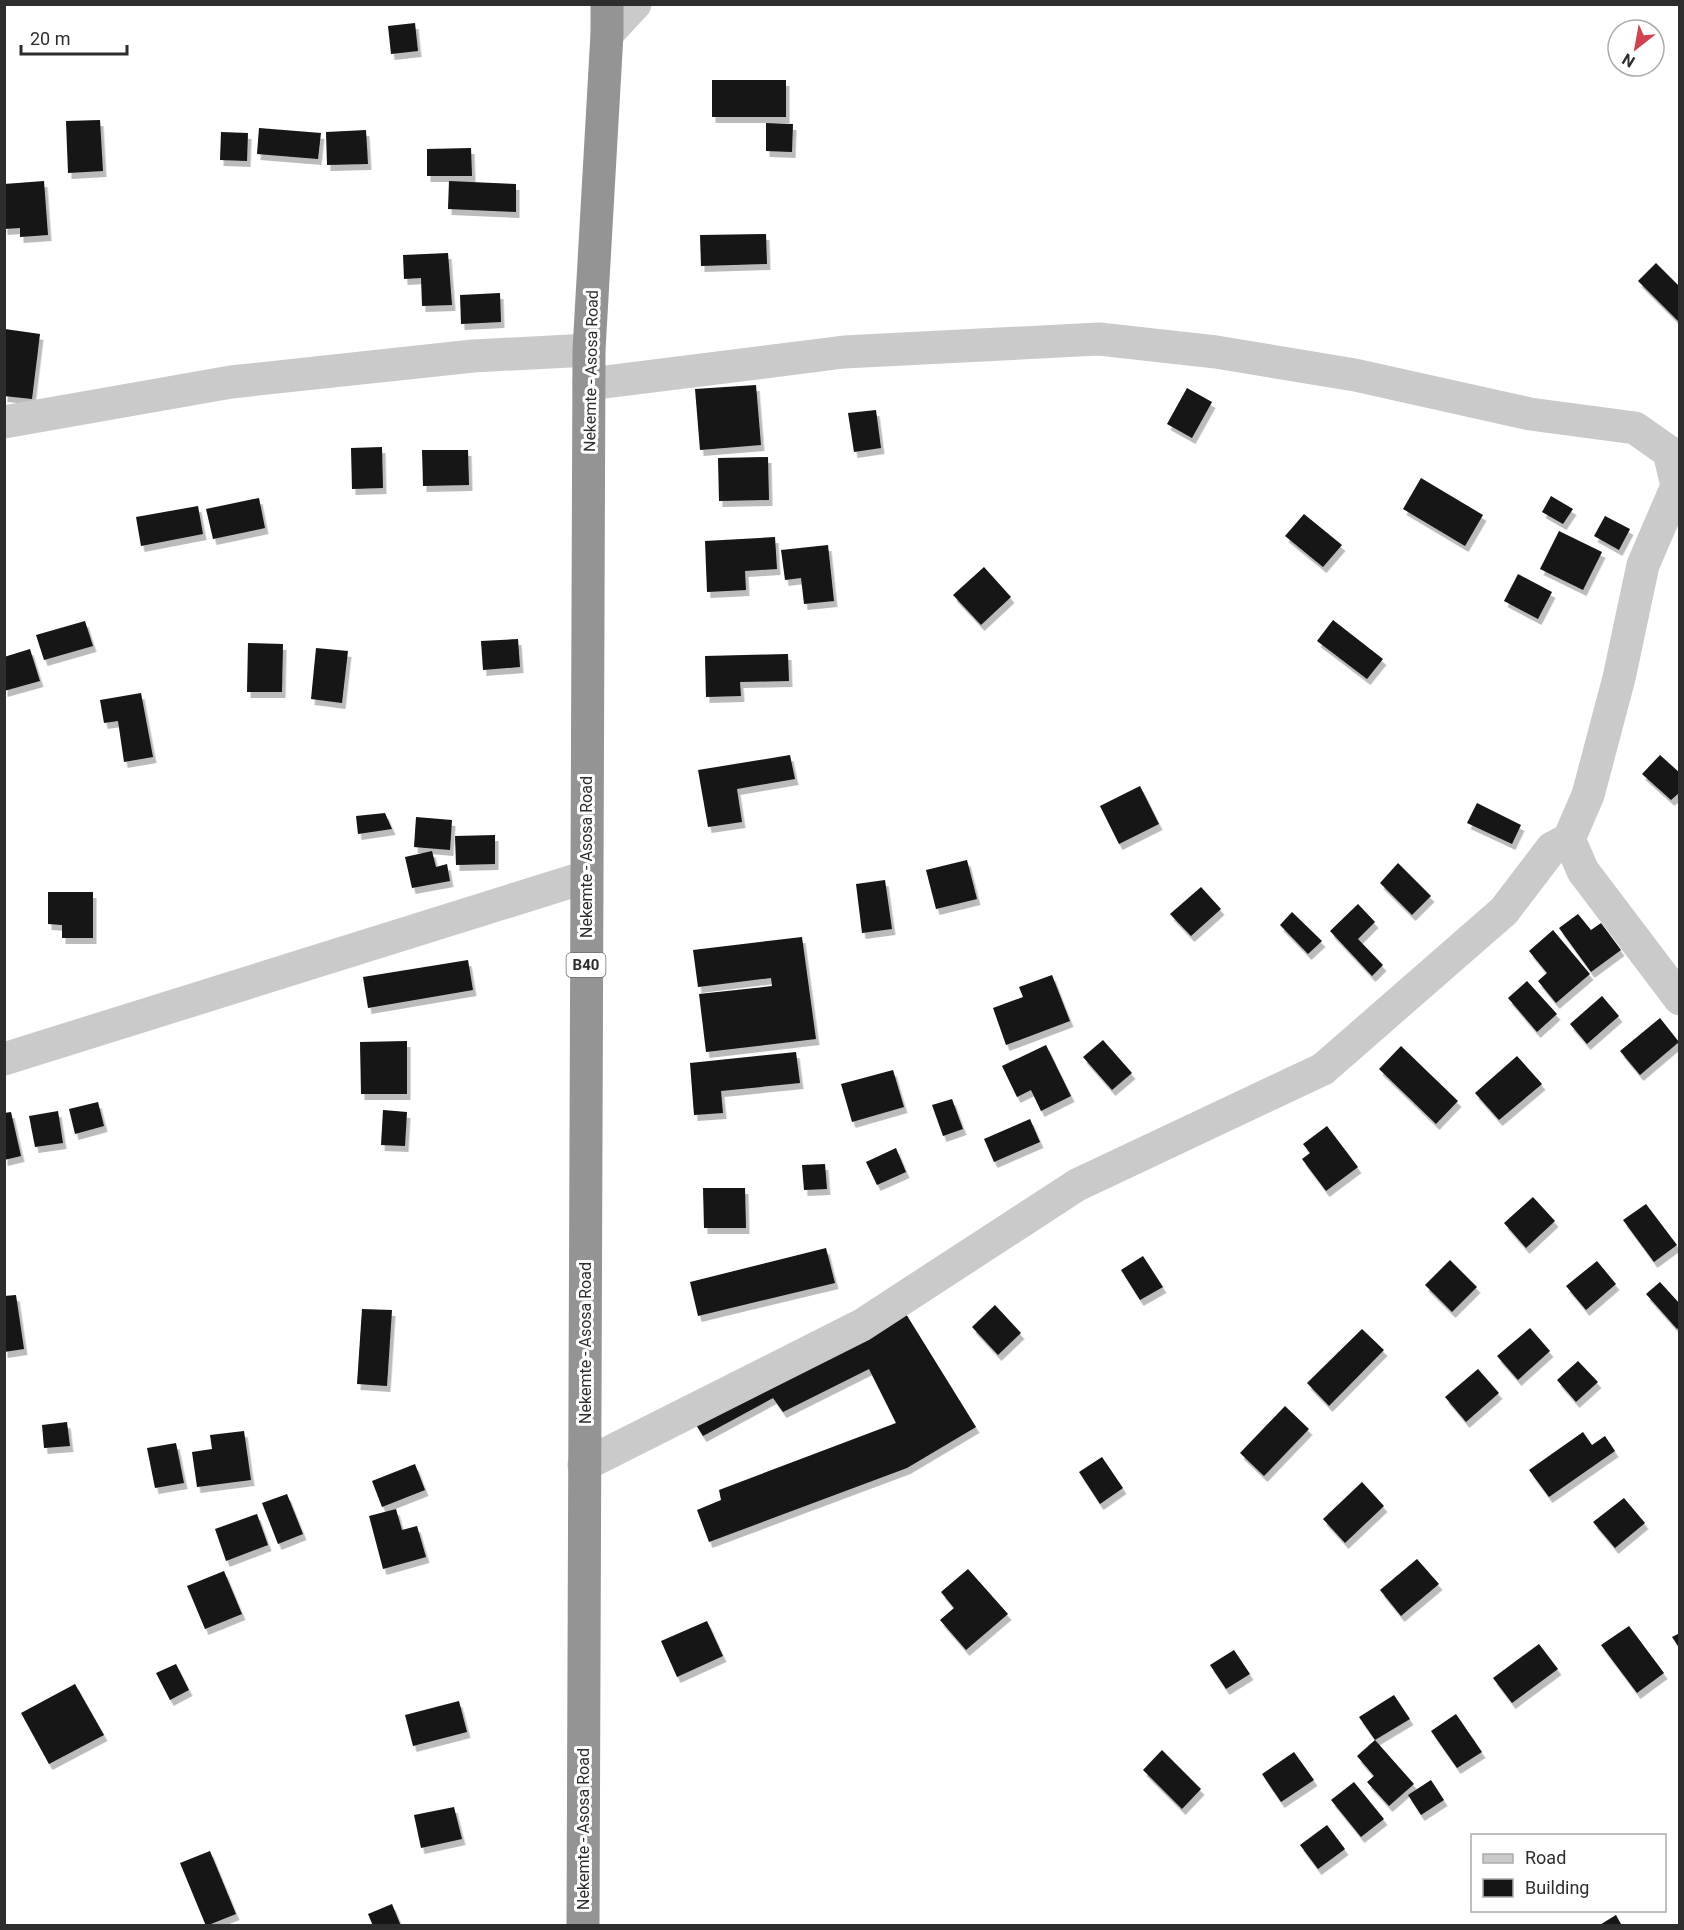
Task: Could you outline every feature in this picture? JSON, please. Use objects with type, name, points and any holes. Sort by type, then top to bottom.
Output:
[{"type":"highway","name":"Nekemte - Asosa Road","points":[[583,1926],[589,350],[607,19]]},
{"type":"street","points":[[607,19],[635,4]]},
{"type":"street","points":[[584,1465],[862,1325],[1077,1185],[1323,1069],[1504,910],[1552,848],[1569,840],[1588,795],[1619,678],[1643,565],[1677,486],[1674,453],[1635,428],[1530,414],[1344,373],[1216,352],[1099,339],[844,352],[590,384]]},
{"type":"street","points":[[4,422],[231,382],[473,356],[589,350]]},
{"type":"street","points":[[1569,840],[1583,871],[1680,999]]},
{"type":"street","points":[[4,1059],[586,877]]},
{"type":"building","points":[[415,23],[418,51],[391,54],[388,26]]},
{"type":"building","points":[[712,80],[786,80],[786,117],[712,117]]},
{"type":"building","points":[[100,120],[103,171],[68,173],[66,121]]},
{"type":"building","points":[[766,123],[793,124],[792,152],[766,151]]},
{"type":"building","points":[[259,128],[321,133],[318,159],[257,154]]},
{"type":"building","points":[[366,130],[368,164],[327,165],[326,132]]},
{"type":"building","points":[[221,132],[248,133],[247,161],[220,160]]},
{"type":"building","points":[[471,148],[472,176],[427,176],[427,149]]},
{"type":"building","points":[[44,181],[48,235],[20,237],[20,228],[4,229],[4,184]]},
{"type":"building","points":[[449,181],[516,184],[516,212],[448,209]]},
{"type":"building","points":[[766,234],[767,264],[701,266],[700,235]]},
{"type":"building","points":[[448,253],[452,305],[422,306],[421,278],[404,279],[403,255]]},
{"type":"building","points":[[1656,263],[1680,287],[1680,323],[1638,281]]},
{"type":"building","points":[[500,293],[501,322],[461,324],[460,295]]},
{"type":"building","points":[[5,329],[40,334],[32,399],[4,396]]},
{"type":"building","points":[[756,385],[761,445],[700,450],[695,389]]},
{"type":"building","points":[[1187,388],[1212,402],[1192,438],[1167,424]]},
{"type":"building","points":[[876,410],[881,448],[854,452],[848,413]]},
{"type":"building","points":[[382,447],[383,488],[352,489],[351,448]]},
{"type":"building","points":[[422,450],[468,450],[469,485],[423,486]]},
{"type":"building","points":[[768,457],[769,500],[719,501],[718,458]]},
{"type":"building","points":[[1421,478],[1483,515],[1465,546],[1403,509]]},
{"type":"building","points":[[1551,496],[1573,509],[1563,524],[1542,512]]},
{"type":"building","points":[[259,498],[265,528],[213,539],[206,509]]},
{"type":"building","points":[[198,506],[203,534],[141,546],[136,517]]},
{"type":"building","points":[[1304,514],[1342,545],[1323,567],[1285,536]]},
{"type":"building","points":[[1605,516],[1630,529],[1619,550],[1594,536]]},
{"type":"building","points":[[1559,531],[1602,552],[1583,590],[1540,569]]},
{"type":"building","points":[[775,537],[777,569],[745,571],[746,590],[707,592],[705,541]]},
{"type":"building","points":[[828,545],[834,601],[804,604],[801,578],[785,580],[781,550]]},
{"type":"building","points":[[984,567],[1011,597],[981,625],[953,595]]},
{"type":"building","points":[[1518,574],[1552,592],[1538,619],[1504,601]]},
{"type":"building","points":[[1333,620],[1383,659],[1367,679],[1317,641]]},
{"type":"building","points":[[85,621],[93,646],[44,660],[36,635]]},
{"type":"building","points":[[518,639],[520,667],[483,670],[481,641]]},
{"type":"building","points":[[248,643],[283,644],[282,692],[247,692]]},
{"type":"building","points":[[316,648],[348,651],[342,703],[311,699]]},
{"type":"building","points":[[30,649],[40,681],[4,691],[4,657]]},
{"type":"building","points":[[788,654],[789,681],[740,682],[741,696],[706,697],[705,656]]},
{"type":"building","points":[[141,693],[153,757],[124,762],[118,721],[104,723],[100,700]]},
{"type":"building","points":[[790,755],[795,779],[737,789],[742,822],[708,827],[698,770]]},
{"type":"building","points":[[1660,755],[1680,773],[1680,792],[1671,800],[1642,774]]},
{"type":"building","points":[[1140,786],[1159,824],[1119,844],[1100,806]]},
{"type":"building","points":[[1477,803],[1521,825],[1512,844],[1467,823]]},
{"type":"building","points":[[385,813],[392,829],[358,834],[356,816]]},
{"type":"building","points":[[416,817],[452,820],[450,850],[414,847]]},
{"type":"building","points":[[495,835],[495,864],[456,865],[455,836]]},
{"type":"building","points":[[432,851],[436,867],[447,864],[450,881],[412,888],[405,857]]},
{"type":"building","points":[[967,860],[977,899],[936,909],[926,870]]},
{"type":"building","points":[[1398,863],[1431,896],[1412,915],[1380,883]]},
{"type":"building","points":[[885,880],[892,929],[862,933],[856,884]]},
{"type":"building","points":[[1201,887],[1221,909],[1191,936],[1170,914]]},
{"type":"building","points":[[48,892],[93,892],[93,938],[62,938],[62,925],[48,924]]},
{"type":"building","points":[[1358,904],[1375,922],[1358,939],[1383,965],[1372,976],[1330,931]]},
{"type":"building","points":[[1292,912],[1322,941],[1308,954],[1280,925]]},
{"type":"building","points":[[1578,914],[1591,930],[1601,923],[1621,950],[1591,972],[1559,928]]},
{"type":"building","points":[[1553,930],[1590,974],[1556,1003],[1538,981],[1547,973],[1529,951]]},
{"type":"building","points":[[802,937],[816,1039],[706,1052],[699,994],[772,986],[771,978],[698,987],[693,950]]},
{"type":"building","points":[[468,960],[473,990],[368,1008],[363,977]]},
{"type":"building","points":[[1052,975],[1070,1021],[1006,1045],[993,1008],[1023,997],[1019,987]]},
{"type":"building","points":[[1527,981],[1557,1014],[1537,1032],[1508,998]]},
{"type":"building","points":[[1602,996],[1619,1016],[1587,1044],[1570,1024]]},
{"type":"building","points":[[1660,1018],[1679,1042],[1640,1075],[1620,1051]]},
{"type":"building","points":[[1103,1040],[1132,1073],[1112,1090],[1083,1057]]},
{"type":"building","points":[[407,1041],[407,1094],[361,1094],[360,1042]]},
{"type":"building","points":[[1046,1045],[1071,1096],[1041,1111],[1031,1090],[1017,1097],[1002,1066]]},
{"type":"building","points":[[1401,1046],[1458,1101],[1436,1124],[1379,1069]]},
{"type":"building","points":[[796,1052],[800,1083],[721,1091],[723,1113],[694,1115],[690,1063]]},
{"type":"building","points":[[1517,1056],[1542,1084],[1499,1120],[1475,1093]]},
{"type":"building","points":[[893,1070],[904,1107],[852,1122],[841,1084]]},
{"type":"building","points":[[952,1099],[963,1129],[943,1136],[932,1105]]},
{"type":"building","points":[[98,1102],[104,1126],[75,1134],[69,1109]]},
{"type":"building","points":[[383,1110],[407,1112],[405,1146],[381,1145]]},
{"type":"building","points":[[58,1111],[63,1143],[35,1147],[29,1116]]},
{"type":"building","points":[[11,1112],[21,1156],[4,1160],[4,1113]]},
{"type":"building","points":[[1030,1119],[1040,1142],[994,1162],[984,1139]]},
{"type":"building","points":[[1327,1126],[1358,1167],[1326,1191],[1302,1159],[1310,1153],[1303,1144]]},
{"type":"building","points":[[896,1148],[906,1172],[877,1185],[866,1162]]},
{"type":"building","points":[[825,1164],[827,1189],[804,1190],[802,1165]]},
{"type":"building","points":[[703,1188],[745,1188],[746,1228],[704,1228]]},
{"type":"building","points":[[1533,1197],[1555,1221],[1526,1248],[1504,1223]]},
{"type":"building","points":[[1646,1204],[1677,1245],[1654,1262],[1623,1220]]},
{"type":"building","points":[[826,1248],[835,1283],[698,1316],[690,1282]]},
{"type":"building","points":[[1143,1256],[1163,1287],[1140,1300],[1121,1270]]},
{"type":"building","points":[[1450,1260],[1477,1287],[1452,1312],[1425,1285]]},
{"type":"building","points":[[1597,1261],[1616,1284],[1586,1310],[1566,1286]]},
{"type":"building","points":[[1660,1282],[1680,1304],[1680,1327],[1677,1329],[1646,1294]]},
{"type":"building","points":[[16,1295],[24,1349],[4,1352],[4,1296]]},
{"type":"building","points":[[995,1305],[1021,1333],[998,1355],[972,1327]]},
{"type":"building","points":[[901,1306],[976,1427],[907,1468],[709,1542],[697,1510],[721,1500],[719,1490],[896,1423],[869,1369],[783,1412],[773,1398],[703,1436],[696,1425]]},
{"type":"building","points":[[362,1309],[392,1310],[387,1386],[357,1384]]},
{"type":"building","points":[[1530,1328],[1550,1351],[1518,1380],[1497,1356]]},
{"type":"building","points":[[1362,1329],[1384,1350],[1329,1406],[1307,1383]]},
{"type":"building","points":[[1578,1361],[1598,1382],[1576,1402],[1557,1380]]},
{"type":"building","points":[[1478,1369],[1499,1393],[1466,1422],[1445,1397]]},
{"type":"building","points":[[1285,1406],[1309,1429],[1264,1476],[1240,1453]]},
{"type":"building","points":[[67,1422],[70,1446],[44,1448],[42,1425]]},
{"type":"building","points":[[244,1431],[251,1480],[197,1487],[192,1452],[212,1449],[210,1435]]},
{"type":"building","points":[[1583,1432],[1592,1445],[1605,1436],[1615,1451],[1549,1497],[1529,1470]]},
{"type":"building","points":[[176,1443],[184,1483],[155,1488],[147,1448]]},
{"type":"building","points":[[1102,1457],[1123,1488],[1100,1504],[1079,1472]]},
{"type":"building","points":[[415,1464],[425,1490],[382,1507],[372,1481]]},
{"type":"building","points":[[1362,1482],[1384,1506],[1345,1543],[1323,1519]]},
{"type":"building","points":[[287,1494],[303,1534],[278,1544],[262,1503]]},
{"type":"building","points":[[1624,1498],[1645,1523],[1615,1548],[1593,1522]]},
{"type":"building","points":[[396,1509],[402,1530],[417,1526],[426,1557],[383,1569],[369,1516]]},
{"type":"building","points":[[257,1514],[268,1545],[226,1561],[215,1529]]},
{"type":"building","points":[[1417,1559],[1439,1584],[1401,1616],[1380,1590]]},
{"type":"building","points":[[968,1569],[1008,1614],[966,1650],[940,1620],[954,1608],[941,1592]]},
{"type":"building","points":[[224,1571],[242,1614],[205,1629],[187,1586]]},
{"type":"building","points":[[707,1621],[723,1656],[677,1677],[661,1641]]},
{"type":"building","points":[[1629,1626],[1664,1673],[1637,1693],[1601,1645]]},
{"type":"building","points":[[1680,1633],[1680,1649],[1672,1637]]},
{"type":"building","points":[[1539,1644],[1558,1669],[1512,1703],[1493,1678]]},
{"type":"building","points":[[1234,1650],[1250,1674],[1226,1689],[1210,1665]]},
{"type":"building","points":[[176,1664],[189,1690],[170,1700],[156,1673]]},
{"type":"building","points":[[75,1684],[104,1735],[49,1764],[21,1713]]},
{"type":"building","points":[[1394,1695],[1410,1719],[1375,1740],[1359,1717]]},
{"type":"building","points":[[459,1701],[467,1732],[413,1746],[405,1715]]},
{"type":"building","points":[[1456,1714],[1482,1752],[1457,1768],[1431,1731]]},
{"type":"building","points":[[1375,1740],[1414,1784],[1389,1806],[1367,1782],[1374,1776],[1357,1756]]},
{"type":"building","points":[[1162,1750],[1201,1789],[1182,1809],[1143,1770]]},
{"type":"building","points":[[1294,1752],[1314,1780],[1281,1802],[1262,1774]]},
{"type":"building","points":[[1431,1780],[1444,1800],[1421,1815],[1408,1795]]},
{"type":"building","points":[[1354,1782],[1384,1819],[1361,1837],[1331,1800]]},
{"type":"building","points":[[454,1807],[462,1839],[421,1848],[414,1815]]},
{"type":"building","points":[[1327,1825],[1345,1849],[1318,1869],[1300,1845]]},
{"type":"building","points":[[210,1851],[236,1914],[206,1926],[180,1863]]},
{"type":"building","points":[[392,1904],[401,1926],[373,1926],[368,1914]]},
{"type":"building","points":[[1616,1915],[1622,1926],[1598,1926]]}]
